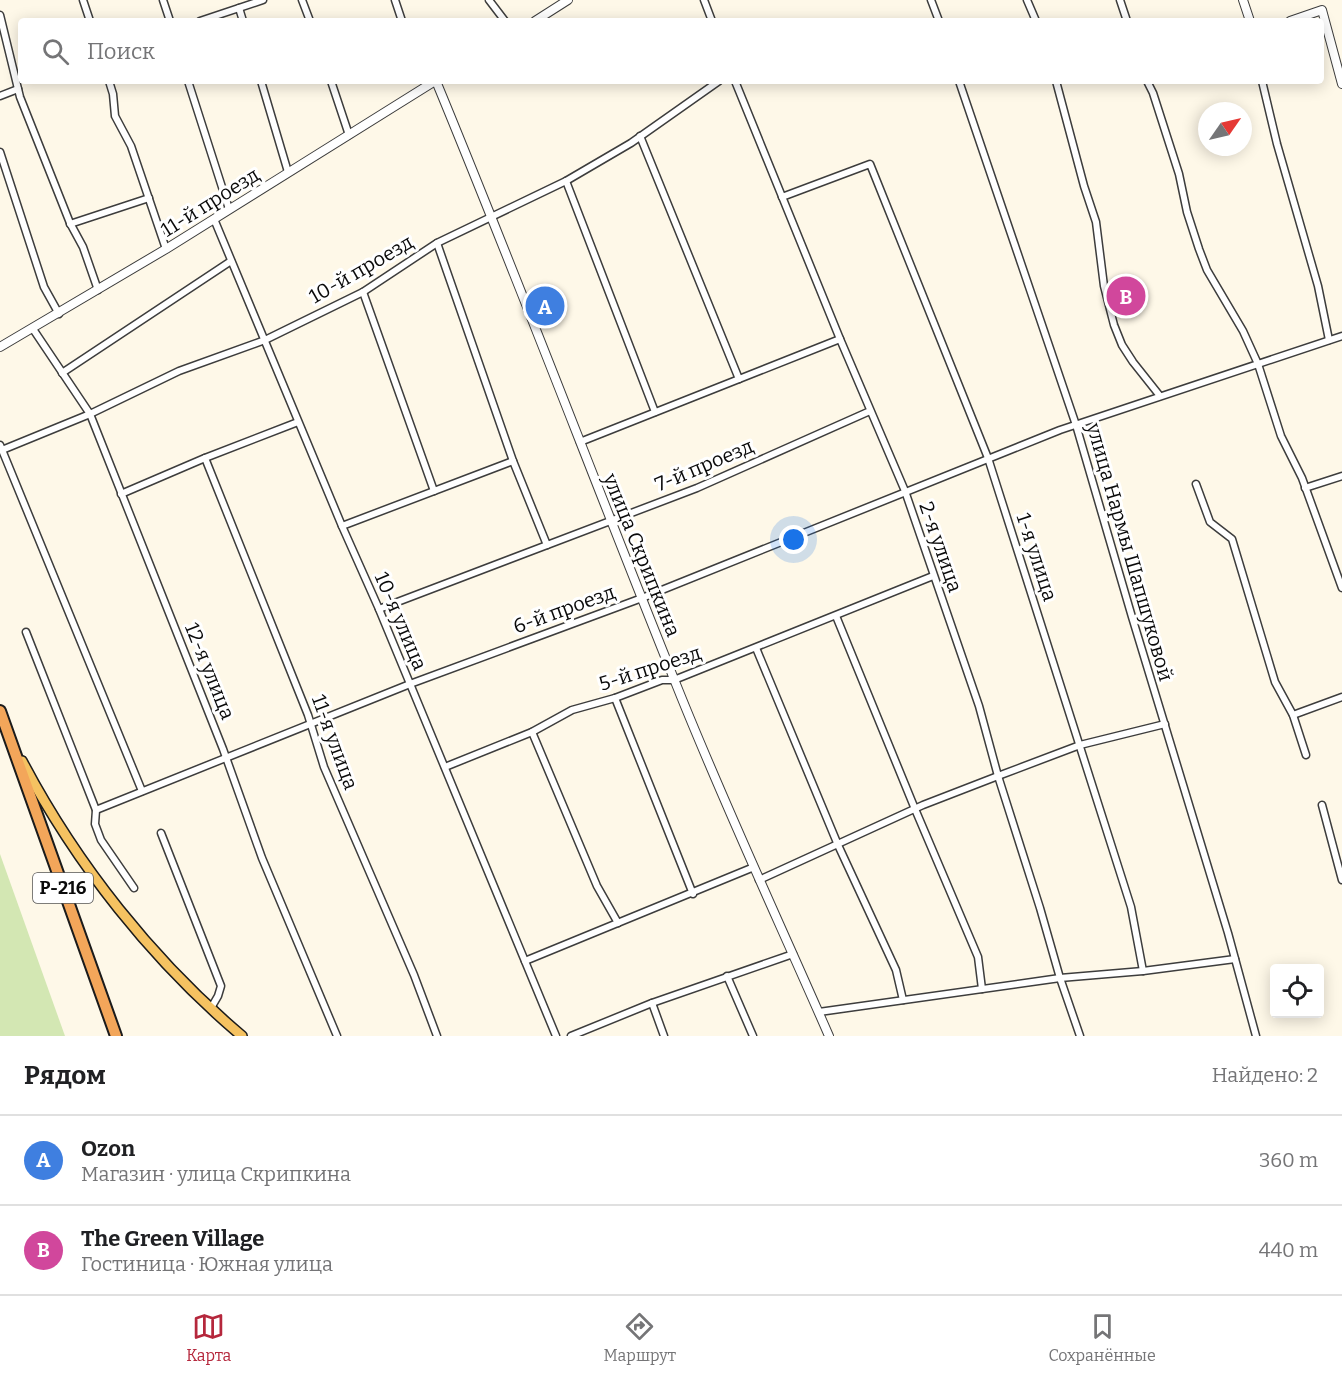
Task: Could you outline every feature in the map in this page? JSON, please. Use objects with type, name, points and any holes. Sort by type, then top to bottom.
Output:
[{"type":"highway","name":"Р-216","points":[[0,711],[116,1036]]},
{"type":"main road","points":[[10,739],[41,798],[109,896],[140,934],[210,1008],[242,1036]]},
{"type":"street","points":[[83,0],[89,18]]},
{"type":"street","points":[[163,0],[169,18]]},
{"type":"street","points":[[209,18],[262,0]]},
{"type":"street","points":[[302,0],[309,18]]},
{"type":"street","points":[[395,0],[401,18]]},
{"type":"street","points":[[489,0],[503,18]]},
{"type":"street","points":[[540,18],[568,0]]},
{"type":"street","points":[[704,0],[711,18]]},
{"type":"street","points":[[931,0],[938,18]]},
{"type":"street","points":[[1027,0],[1035,18]]},
{"type":"street","points":[[1120,0],[1126,18]]},
{"type":"street","points":[[1243,0],[1249,18]]},
{"type":"street","points":[[239,8],[242,18]]},
{"type":"street","points":[[1299,18],[1322,10],[1342,84]]},
{"type":"street","points":[[1,20],[18,89],[70,224],[83,247],[98,290]]},
{"type":"street","points":[[110,84],[115,117],[131,146],[166,249]]},
{"type":"street","points":[[189,84],[229,209]]},
{"type":"street","points":[[262,84],[288,172]]},
{"type":"street","points":[[332,84],[349,135]]},
{"type":"street","name":"11-й проезд","points":[[0,347],[166,249],[430,84]]},
{"type":"street","name":"улица Скрипкина","points":[[436,84],[492,216],[674,680],[759,880],[829,1036]]},
{"type":"street","name":"10-й проезд","points":[[1,448],[90,414],[179,371],[265,340],[363,292],[437,243],[566,182],[640,136],[715,84]]},
{"type":"street","name":"2-я улица","points":[[736,84],[840,339],[905,491],[980,706],[998,776],[1080,1036]]},
{"type":"street","name":"улица Нармы Шапшуковой","points":[[960,84],[1076,425],[1235,959],[1255,1036]]},
{"type":"street","points":[[1057,84],[1096,222],[1104,286],[1114,325],[1122,345],[1133,362],[1161,396]]},
{"type":"street","points":[[1148,84],[1167,133],[1187,212],[1207,270],[1243,331],[1258,364],[1281,436],[1305,488],[1342,588]]},
{"type":"street","points":[[1263,84],[1277,144],[1318,286],[1329,340]]},
{"type":"street","points":[[0,96],[18,89]]},
{"type":"street","points":[[640,136],[739,379]]},
{"type":"street","points":[[0,152],[44,287],[59,314]]},
{"type":"street","name":"1-я улица","points":[[782,197],[870,164],[988,458],[1131,907],[1143,971]]},
{"type":"street","points":[[566,182],[655,412]]},
{"type":"street","points":[[70,224],[149,198]]},
{"type":"street","name":"10-я улица","points":[[214,219],[556,1036]]},
{"type":"street","points":[[437,243],[513,461],[547,545]]},
{"type":"street","points":[[62,373],[231,261]]},
{"type":"street","points":[[363,292],[434,491]]},
{"type":"street","name":"12-я улица","points":[[33,329],[90,414],[226,758],[262,858],[336,1036]]},
{"type":"street","name":"6-й проезд","points":[[96,810],[410,684],[642,598],[988,458],[1076,425],[1342,336]]},
{"type":"street","points":[[580,442],[840,339]]},
{"type":"street","name":"7-й проезд","points":[[379,609],[697,488],[870,411]]},
{"type":"street","points":[[121,494],[298,422]]},
{"type":"street","points":[[1,448],[142,791]]},
{"type":"street","name":"11-я улица","points":[[205,458],[310,724],[324,767],[414,975],[437,1036]]},
{"type":"street","points":[[342,526],[513,461]]},
{"type":"street","points":[[1305,488],[1342,476]]},
{"type":"street","points":[[1196,484],[1210,522],[1232,539],[1275,682],[1293,715],[1306,755]]},
{"type":"street","name":"5-й проезд","points":[[445,767],[532,732],[572,710],[615,698],[662,680],[674,680],[933,576]]},
{"type":"street","points":[[836,616],[978,957],[982,989]]},
{"type":"street","points":[[27,632],[96,810],[94,824],[101,840],[134,888]]},
{"type":"street","points":[[756,648],[838,845],[896,970],[903,1000]]},
{"type":"street","points":[[1293,715],[1342,697]]},
{"type":"street","points":[[615,698],[693,894]]},
{"type":"street","points":[[759,880],[915,809],[998,776],[1080,745],[1165,724]]},
{"type":"street","points":[[532,732],[597,886],[618,923]]},
{"type":"street","points":[[1322,805],[1342,880]]},
{"type":"street","points":[[161,833],[221,986],[210,1008]]},
{"type":"street","points":[[525,961],[693,894],[754,867]]},
{"type":"street","points":[[571,1036],[652,1003],[793,954]]},
{"type":"street","points":[[819,1012],[1060,978],[1143,971],[1235,959]]},
{"type":"street","points":[[727,976],[753,1036]]},
{"type":"street","points":[[652,1003],[664,1036]]},
{"type":"green space","points":[[0,854],[65,1036],[0,1036]]},
{"type":"place","name":"The Green Village","points":[[1126,296]]},
{"type":"place","name":"Ozon","points":[[545,306]]}]
